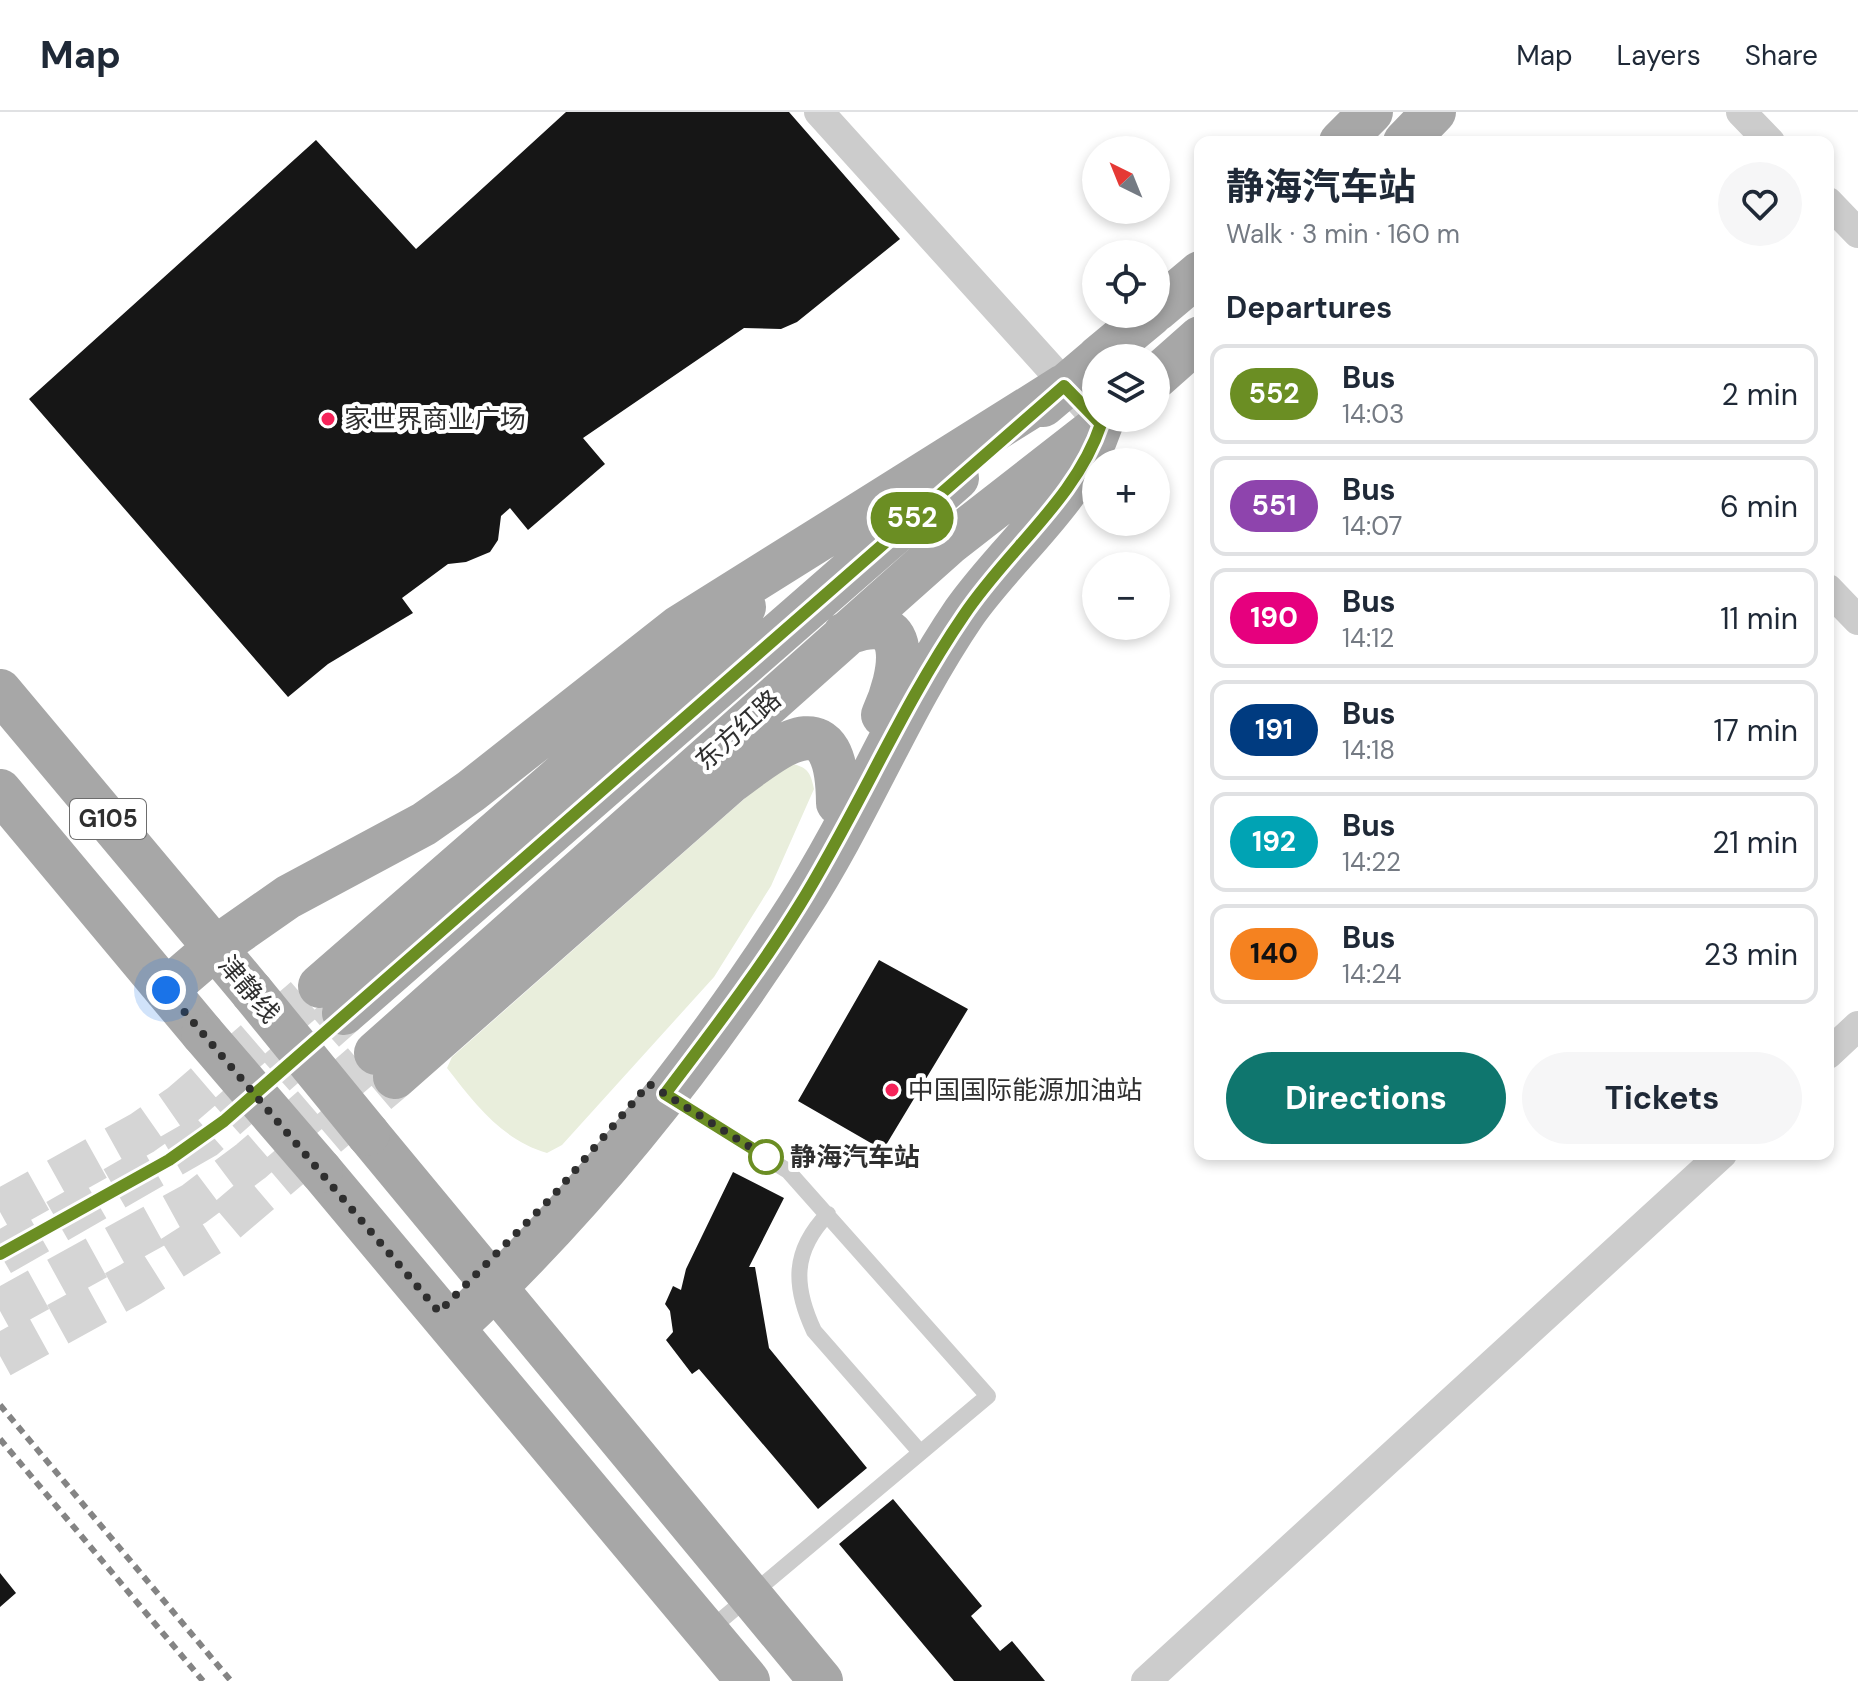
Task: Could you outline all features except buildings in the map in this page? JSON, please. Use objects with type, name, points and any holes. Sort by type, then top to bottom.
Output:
[{"type":"main road","points":[[1347,136],[1372,112]]},
{"type":"main road","points":[[1410,136],[1434,112]]},
{"type":"main road","points":[[1170,298],[1194,278]]},
{"type":"main road","name":"东方红路","points":[[1115,344],[1134,328]]},
{"type":"main road","points":[[1170,365],[1194,343]]},
{"type":"main road","name":"东方红路","points":[[794,558],[682,671],[332,1000],[1082,371]]},
{"type":"main road","points":[[166,990],[215,948],[288,897],[424,824],[678,628],[794,558],[1082,371]]},
{"type":"main road","name":"东方红路","points":[[838,803],[838,770],[831,750],[817,740],[803,738],[783,743],[730,782],[386,1065],[845,634],[948,544],[1091,432]]},
{"type":"main road","points":[[748,1681],[446,1320],[488,1280],[562,1219],[657,1089],[799,907],[908,706],[964,614],[1010,553],[1079,476],[1100,432]]},
{"type":"main road","points":[[657,1089],[759,935],[838,803],[890,701],[900,666],[897,644],[887,632],[870,627],[845,634]]},
{"type":"main road","name":"津静线","points":[[0,691],[821,1681]]},
{"type":"main road","name":"G105","points":[[0,791],[446,1320]]},
{"type":"street","points":[[819,112],[1082,364]]},
{"type":"street","points":[[1372,112],[1398,136]]},
{"type":"street","points":[[1741,112],[1764,136]]},
{"type":"street","points":[[1834,208],[1858,233]]},
{"type":"street","points":[[1834,595],[1858,620]]},
{"type":"street","points":[[1834,1048],[1858,1026]]},
{"type":"street","points":[[1146,1681],[1715,1160]]},
{"type":"lane","points":[[657,1089],[788,1171],[988,1396],[706,1632]]},
{"type":"lane","points":[[828,1214],[811,1231],[803,1251],[799,1272],[804,1309],[814,1331],[920,1452]]},
{"type":"green space","points":[[792,764],[808,772],[814,789],[771,886],[714,977],[562,1145],[547,1153],[503,1130],[447,1068],[452,1057],[776,771]]},
{"type":"tunnel","points":[[0,1212],[142,1133],[182,1105],[320,986]]},
{"type":"tunnel","points":[[0,1254],[204,1137],[344,1013]]},
{"type":"tunnel","points":[[0,1311],[194,1204],[251,1161],[376,1053]]},
{"type":"tunnel","points":[[0,1356],[131,1284],[213,1232],[395,1077]]},
{"type":"railway","points":[[0,1405],[231,1681]]},
{"type":"railway","points":[[0,1439],[203,1681]]},
{"type":"bus line","name":"552","points":[[0,1254],[169,1160],[224,1121],[1064,386],[1101,424],[1079,476],[1010,553],[964,614],[908,706],[799,907],[665,1094],[766,1157]]},
{"type":"place","name":"家世界商业广场","points":[[328,419]]},
{"type":"place","name":"中国国际能源加油站","points":[[892,1090]]},
{"type":"place","name":"静海汽车站","points":[[766,1157]]},
{"type":"route","points":[[166,990],[439,1312],[553,1196],[649,1084],[766,1157]]}]
